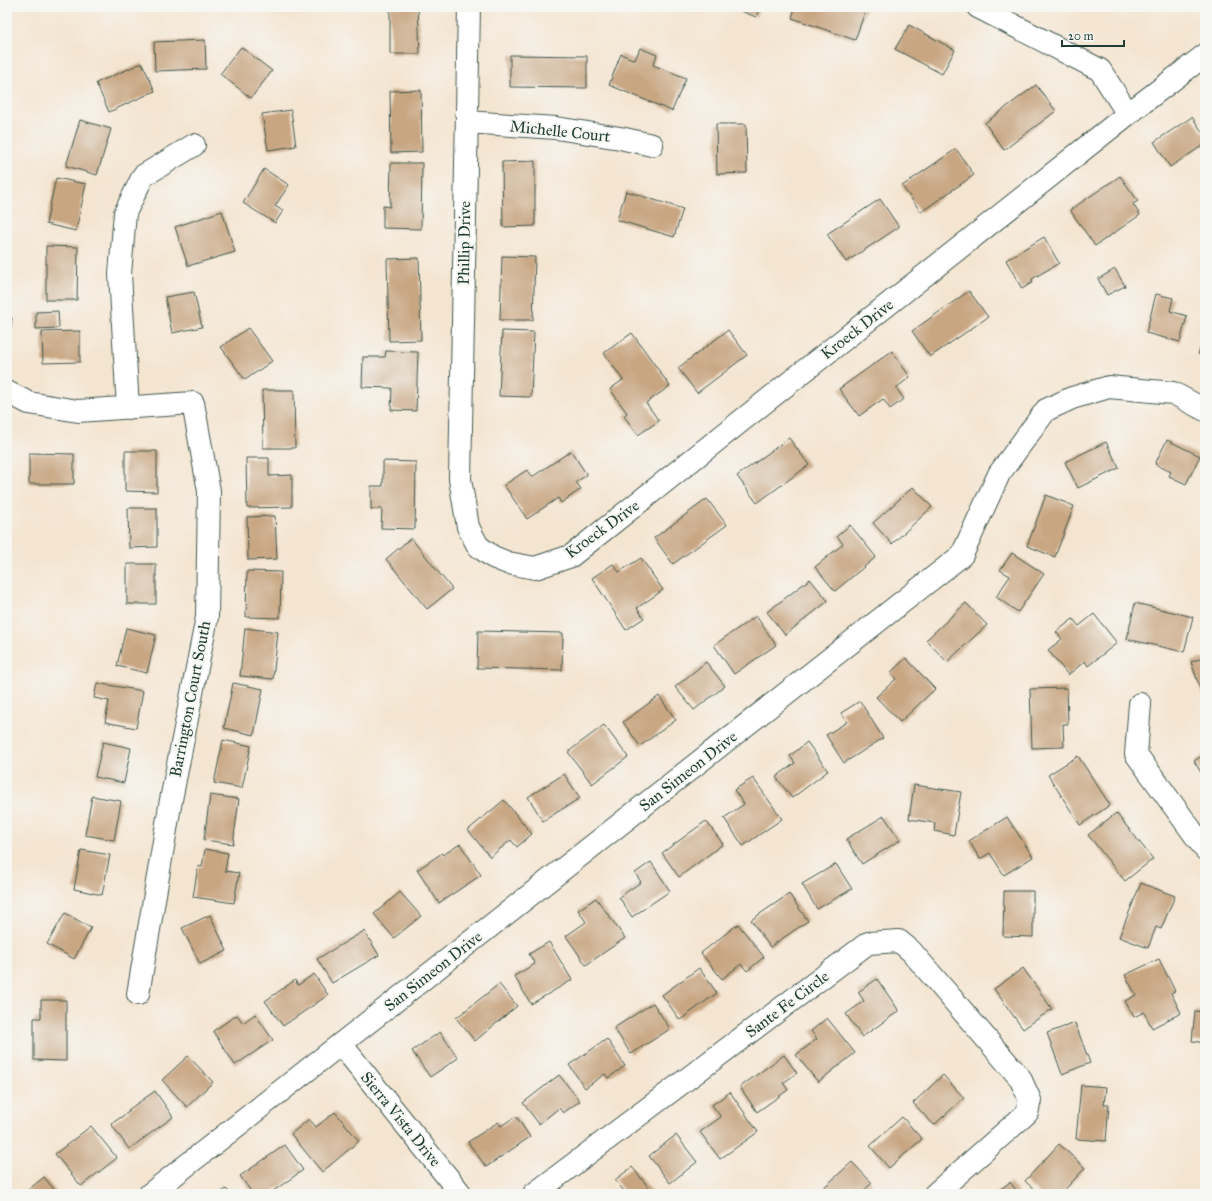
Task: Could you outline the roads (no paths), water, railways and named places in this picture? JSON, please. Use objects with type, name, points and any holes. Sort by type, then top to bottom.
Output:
[{"type":"street","name":"Phillip Drive","points":[[460,478],[469,7]]},
{"type":"street","points":[[978,7],[1100,70],[1128,114]]},
{"type":"street","name":"Kroeck Drive","points":[[460,478],[468,527],[478,546],[493,557],[508,563],[535,568],[571,556],[1128,114],[1205,55]]},
{"type":"street","name":"Michelle Court","points":[[467,122],[556,128],[620,138],[652,145]]},
{"type":"street","points":[[7,392],[29,402],[78,411],[128,408],[120,274],[125,213],[143,176],[194,145]]},
{"type":"street","name":"San Simeon Drive","points":[[150,1194],[962,555],[999,474],[1046,410],[1072,398],[1109,387],[1173,393],[1205,410]]},
{"type":"street","name":"Barrington Court South","points":[[128,408],[193,402],[209,491],[207,616],[171,800],[138,994]]},
{"type":"street","points":[[1140,704],[1136,754],[1205,849]]},
{"type":"street","name":"Sante Fe Circle","points":[[534,1194],[868,944],[899,941],[912,951],[1020,1078],[1030,1100],[1027,1113],[935,1194]]},
{"type":"street","name":"Sierra Vista Drive","points":[[341,1044],[461,1194]]}]
